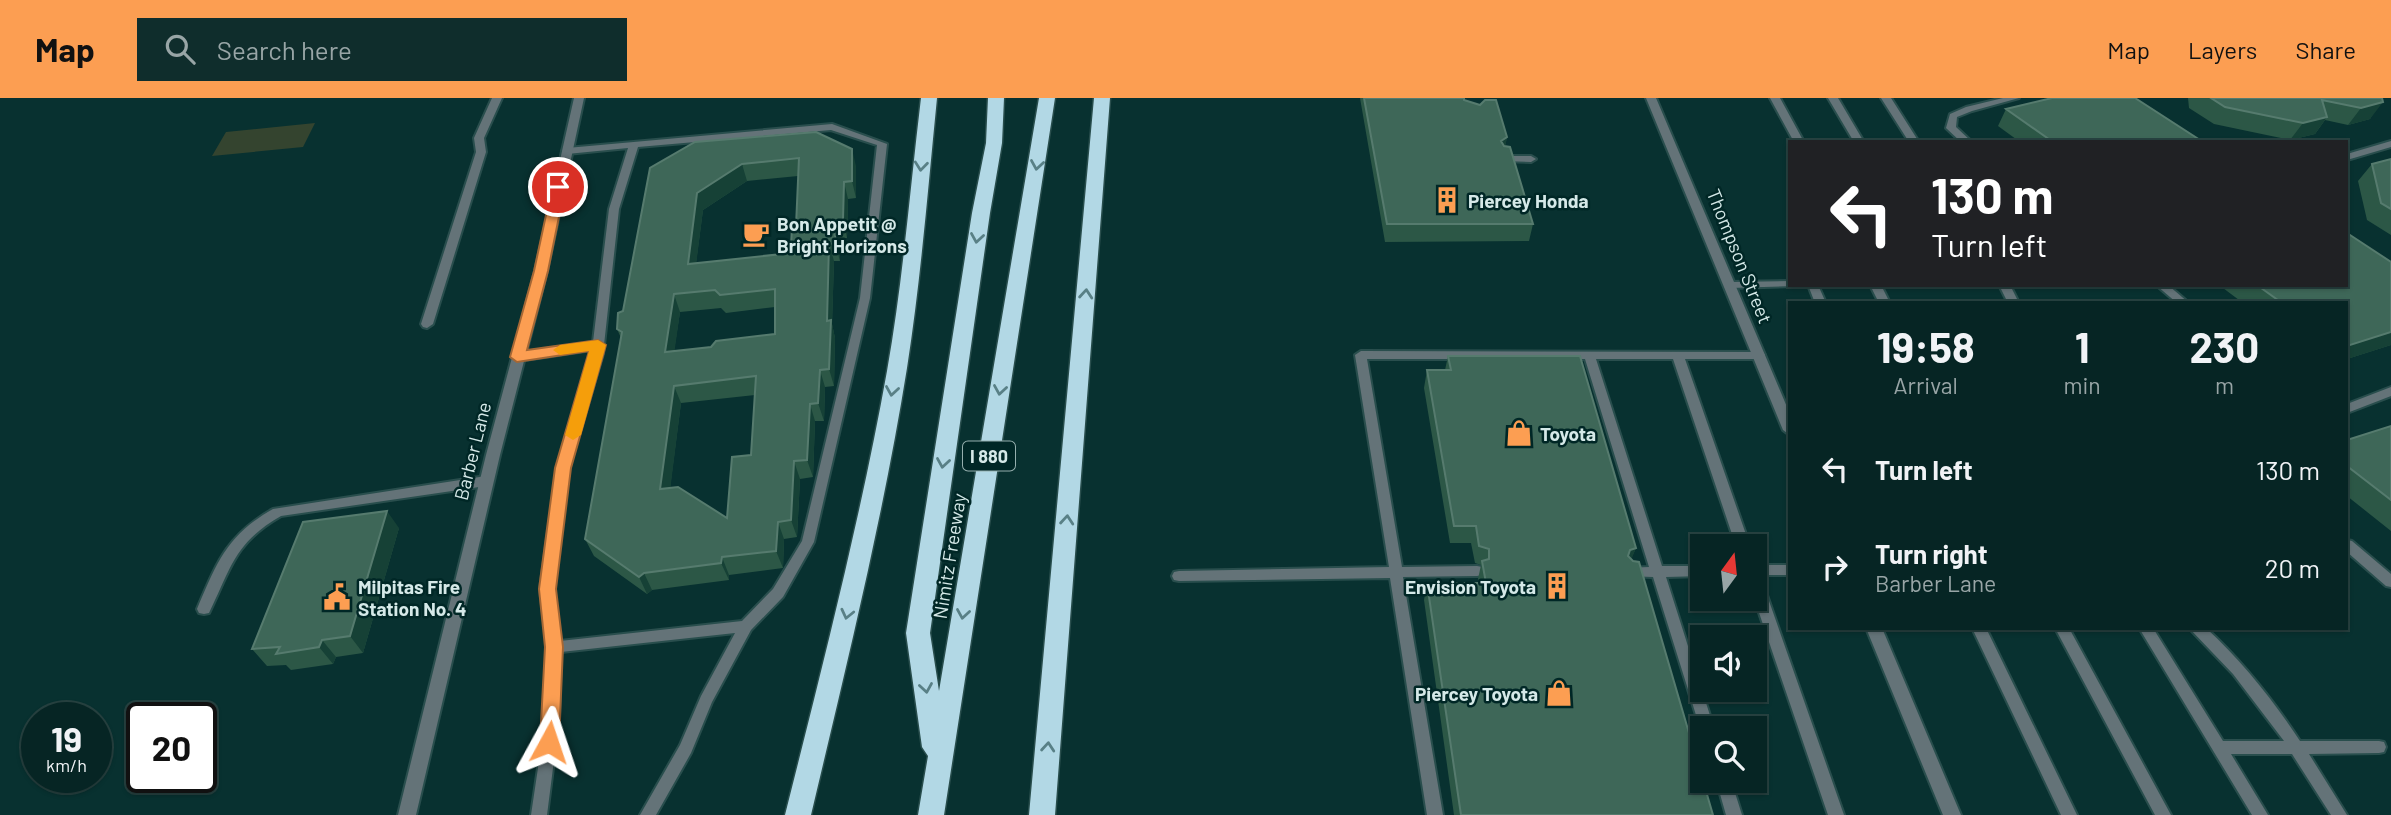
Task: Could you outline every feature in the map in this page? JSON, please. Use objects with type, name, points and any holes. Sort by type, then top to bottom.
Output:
[{"type":"highway","points":[[798,815],[863,544],[888,418],[907,303],[929,98]]},
{"type":"highway","points":[[938,766],[918,633],[981,213],[994,143],[996,98]]},
{"type":"highway","name":"Nimitz Freeway","points":[[931,815],[1047,98]]},
{"type":"highway","points":[[1042,815],[1102,98]]},
{"type":"street","name":"Barber Lane","points":[[407,815],[486,481],[541,271],[579,98]]},
{"type":"street","name":"Thompson Street","points":[[1651,98],[1788,425]]},
{"type":"street","points":[[1875,630],[1952,815]]},
{"type":"lane","points":[[427,324],[481,152],[479,138],[497,98]]},
{"type":"lane","points":[[1775,98],[1798,140]]},
{"type":"lane","points":[[1833,98],[1858,140]]},
{"type":"lane","points":[[1886,98],[1913,140]]},
{"type":"lane","points":[[1965,140],[1951,128],[1953,116],[1961,111],[2014,98]]},
{"type":"lane","points":[[567,151],[832,127],[882,144],[865,298],[814,523],[793,571],[778,593],[746,626],[706,700],[686,748],[648,815]]},
{"type":"lane","points":[[2348,157],[2391,144]]},
{"type":"lane","points":[[539,815],[552,721],[554,647],[547,589],[563,468],[598,345],[614,209],[634,145]]},
{"type":"lane","points":[[1505,159],[1531,159]]},
{"type":"lane","points":[[1730,285],[1788,285]]},
{"type":"lane","points":[[2164,287],[2181,301]]},
{"type":"lane","points":[[517,357],[598,345]]},
{"type":"lane","points":[[1435,815],[1361,355],[1759,355]]},
{"type":"lane","points":[[1589,355],[1660,572],[1703,716]]},
{"type":"lane","points":[[1678,356],[1739,534]]},
{"type":"lane","points":[[2348,409],[2391,391]]},
{"type":"lane","points":[[204,608],[226,559],[239,539],[254,524],[278,512],[486,481]]},
{"type":"lane","points":[[2348,546],[2391,582]]},
{"type":"lane","points":[[1768,570],[1788,570]]},
{"type":"lane","points":[[1631,572],[1690,571]]},
{"type":"lane","points":[[1179,576],[1476,572]]},
{"type":"lane","points":[[1765,611],[1836,815]]},
{"type":"lane","points":[[554,647],[746,626]]},
{"type":"lane","points":[[1980,630],[2069,815]]},
{"type":"lane","points":[[2063,630],[2163,815]]},
{"type":"lane","points":[[2147,630],[2260,815]]},
{"type":"lane","points":[[2198,630],[2227,654],[2278,719],[2339,815]]},
{"type":"lane","points":[[2219,748],[2379,747]]},
{"type":"lane","points":[[1727,793],[1734,815]]},
{"type":"green space","points":[[315,123],[303,147],[212,156],[226,132]]},
{"type":"building","name":"Piercey Honda","points":[[1364,98],[1464,98],[1480,105],[1485,100],[1496,100],[1507,137],[1501,141],[1504,146],[1510,147],[1533,224],[1387,224]]},
{"type":"building","points":[[2052,98],[2135,98],[2200,140],[2050,140],[2006,109]]},
{"type":"building","points":[[2211,98],[2382,98],[2383,102],[2361,108],[2322,100],[2327,117],[2303,123],[2225,107]]},
{"type":"building","points":[[816,132],[852,149],[852,181],[844,182],[843,220],[836,221],[835,243],[829,244],[829,369],[820,370],[818,403],[810,404],[807,460],[794,461],[791,520],[778,522],[776,551],[722,557],[721,563],[644,573],[639,577],[585,539],[622,332],[617,329],[618,313],[623,311],[650,168],[695,142]],"holes":[[[799,158],[796,226],[792,227],[791,246],[783,247],[782,254],[688,264],[697,193],[742,164]],[[775,289],[775,334],[716,341],[711,347],[665,352],[674,294],[715,290],[720,295]],[[756,376],[751,455],[732,457],[727,518],[678,487],[660,489],[674,386]]]},
{"type":"building","points":[[2391,159],[2391,209],[2381,203],[2372,164]]},
{"type":"building","points":[[2348,234],[2391,262],[2391,332],[2348,346],[2348,301],[2279,301],[2260,287],[2348,287]]},
{"type":"building","name":"Envision Toyota","points":[[1448,356],[1580,356],[1636,548],[1630,550],[1628,556],[1639,562],[1690,736],[1690,793],[1707,793],[1713,815],[1461,815],[1427,583],[1486,583],[1482,561],[1489,559],[1489,549],[1479,546],[1476,526],[1454,526],[1427,370],[1451,370]]},
{"type":"building","points":[[2391,426],[2391,500],[2348,467],[2348,440]]},
{"type":"building","name":"Milpitas Fire Station No. 4","points":[[387,511],[350,636],[322,640],[319,647],[276,654],[280,647],[252,649],[303,522]]},
{"type":"slow traffic","points":[[560,350],[598,345],[573,435]]},
{"type":"place","name":"Piercey Honda","points":[[1447,200]]},
{"type":"place","name":"Bon Appetit @ Bright Horizons","points":[[756,234]]},
{"type":"place","name":"Toyota","points":[[1519,433]]},
{"type":"place","name":"Envision Toyota","points":[[1557,586]]},
{"type":"place","name":"Milpitas Fire Station No. 4","points":[[337,597]]},
{"type":"place","name":"Piercey Toyota","points":[[1559,693]]},
{"type":"route","points":[[549,742],[554,647],[547,589],[563,468],[598,345],[517,357],[541,271],[558,187]]}]
